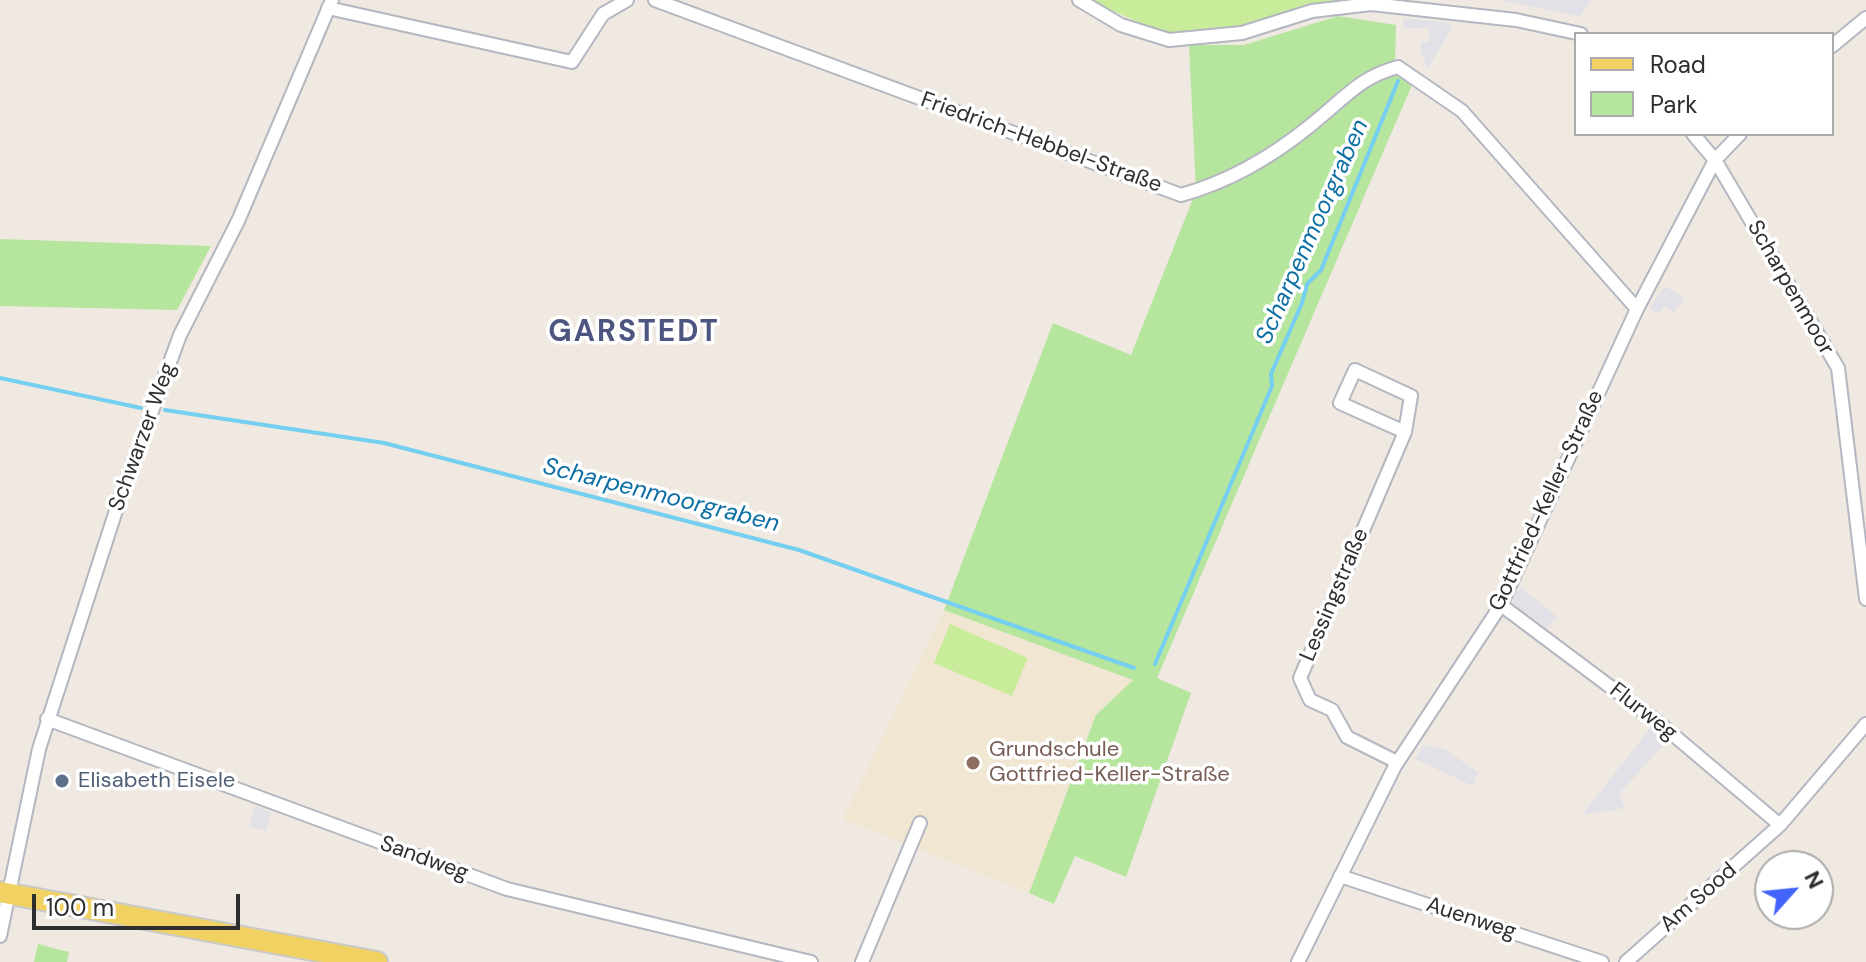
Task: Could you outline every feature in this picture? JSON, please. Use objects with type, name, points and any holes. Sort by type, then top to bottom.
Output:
[{"type":"main road","points":[[4,893],[377,962]]},
{"type":"street","points":[[330,4],[572,62],[603,14],[627,0]]},
{"type":"street","name":"Friedrich-Hebbel-Straße","points":[[655,0],[1181,195],[1220,185],[1309,127],[1373,73],[1398,67],[1462,111],[1637,309]]},
{"type":"street","points":[[1079,0],[1121,25],[1169,40],[1242,33],[1312,11],[1371,4],[1516,20],[1574,32]]},
{"type":"street","name":"Schwarzer Weg","points":[[0,936],[4,893],[47,719],[120,498],[180,335],[238,221],[330,4]]},
{"type":"street","points":[[1834,44],[1866,18]]},
{"type":"street","name":"Scharpenmoor","points":[[1695,136],[1715,160],[1838,368],[1866,599]]},
{"type":"street","name":"Gottfried-Keller-Straße","points":[[1298,962],[1397,762],[1501,605],[1637,309],[1715,160],[1738,136]]},
{"type":"street","name":"Lessingstraße","points":[[1397,762],[1347,737],[1332,710],[1310,700],[1300,678],[1405,432],[1411,396],[1355,370],[1340,403],[1405,432]]},
{"type":"street","name":"Flurweg","points":[[1501,605],[1664,727],[1780,825]]},
{"type":"street","name":"Sandweg","points":[[47,719],[507,889],[811,962]]},
{"type":"street","name":"Am Sood","points":[[1626,962],[1780,825],[1866,724]]},
{"type":"street","points":[[862,962],[920,823]]},
{"type":"street","name":"Auenweg","points":[[1340,876],[1602,962]]},
{"type":"shaded area","points":[[1498,0],[1592,0],[1580,16]]},
{"type":"shaded area","points":[[1403,18],[1450,23],[1451,29],[1428,69],[1421,53],[1421,42],[1429,42],[1429,28],[1403,28]]},
{"type":"shaded area","points":[[1665,286],[1684,298],[1674,313],[1664,306],[1658,314],[1649,308]]},
{"type":"shaded area","points":[[1522,588],[1557,617],[1546,628],[1513,604],[1512,595]]},
{"type":"shaded area","name":"Grundschule Gottfried-Keller-Straße","points":[[944,610],[1133,680],[1096,715],[1029,893],[843,819]]},
{"type":"shaded area","points":[[1651,727],[1662,736],[1664,744],[1619,794],[1625,808],[1582,815]]},
{"type":"shaded area","points":[[1423,745],[1444,749],[1478,772],[1473,786],[1415,759]]},
{"type":"shaded area","points":[[255,806],[271,812],[266,831],[249,827]]},
{"type":"green space","points":[[1088,0],[1341,0],[1241,29],[1168,35]]},
{"type":"green space","points":[[1338,16],[1396,25],[1395,72],[1412,85],[1157,678],[1191,693],[1126,877],[1075,856],[1054,904],[1029,893],[1096,715],[1133,680],[944,610],[1053,323],[1131,355],[1196,191],[1189,45],[1244,45]]},
{"type":"green space","points":[[0,239],[211,246],[177,310],[0,306]]},
{"type":"green space","points":[[950,624],[1028,658],[1012,696],[934,663]]},
{"type":"green space","points":[[38,944],[69,952],[67,962],[34,962]]},
{"type":"waterway","name":"Scharpenmoorgraben","points":[[1155,664],[1272,386],[1271,374],[1302,303],[1307,284],[1321,270],[1398,81]]},
{"type":"waterway","name":"Scharpenmoorgraben","points":[[0,378],[141,408]]},
{"type":"waterway","name":"Scharpenmoorgraben","points":[[165,410],[384,443],[799,550],[1134,668]]},
{"type":"place","name":"Grundschule Gottfried-Keller-Straße","points":[[973,763]]},
{"type":"place","name":"Elisabeth Eisele","points":[[62,781]]},
{"type":"district","name":"GARSTEDT","points":[[634,333]]}]
